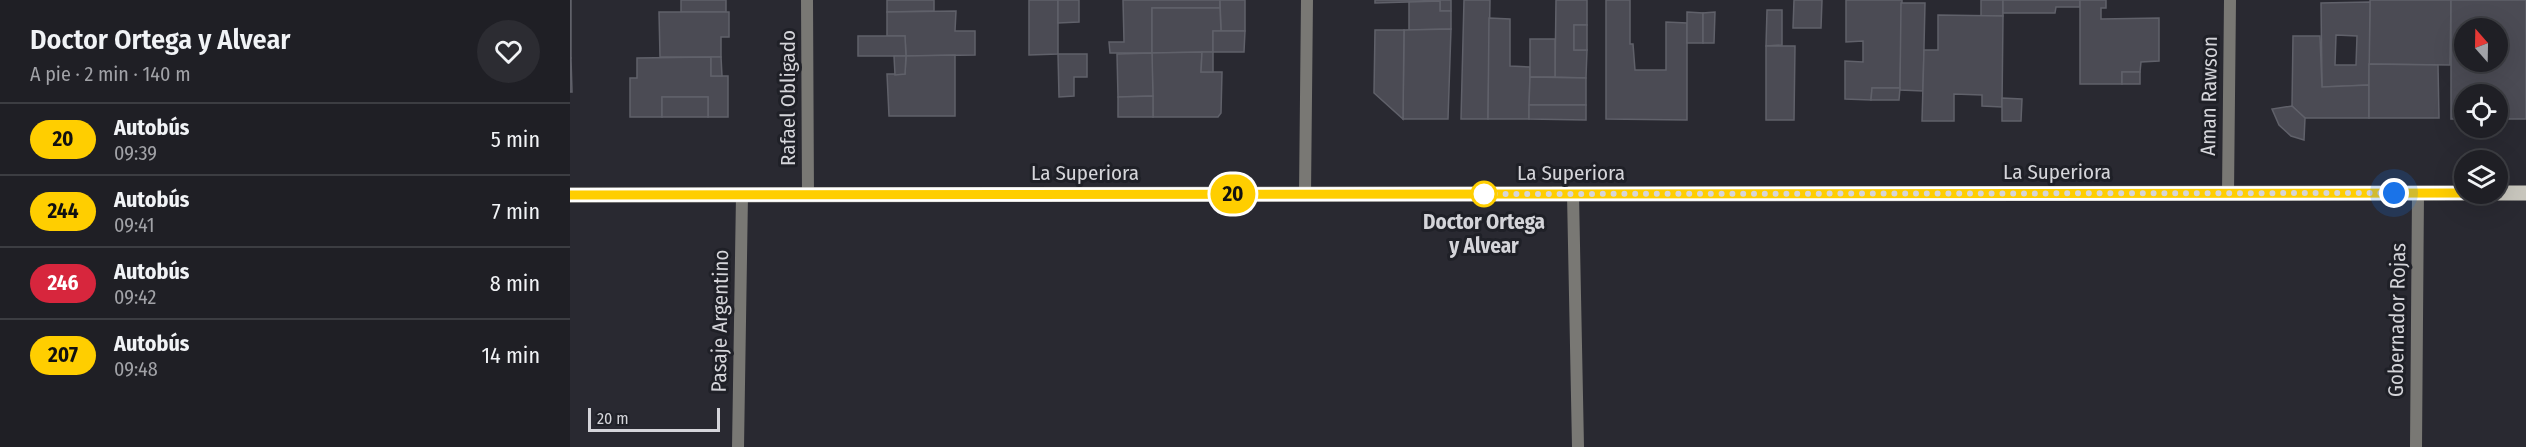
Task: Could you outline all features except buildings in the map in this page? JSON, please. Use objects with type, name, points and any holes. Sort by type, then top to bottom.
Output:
[{"type":"main road","name":"La Superiora","points":[[570,195],[2454,193]]},
{"type":"main road","points":[[2508,193],[2526,193]]},
{"type":"street","name":"Rafael Obligado","points":[[807,0],[808,195]]},
{"type":"street","points":[[1305,194],[1307,0]]},
{"type":"street","name":"Aman Rawson","points":[[2228,193],[2230,0]]},
{"type":"street","name":"Gobernador Rojas","points":[[2416,447],[2418,193]]},
{"type":"street","points":[[1573,194],[1578,447]]},
{"type":"street","name":"Pasaje Argentino","points":[[738,447],[742,195]]},
{"type":"bus line","name":"20","points":[[570,195],[2454,193]]},
{"type":"place","name":"Doctor Ortega y Alvear","points":[[1484,194]]},
{"type":"route","points":[[1484,194],[2394,193]]}]
